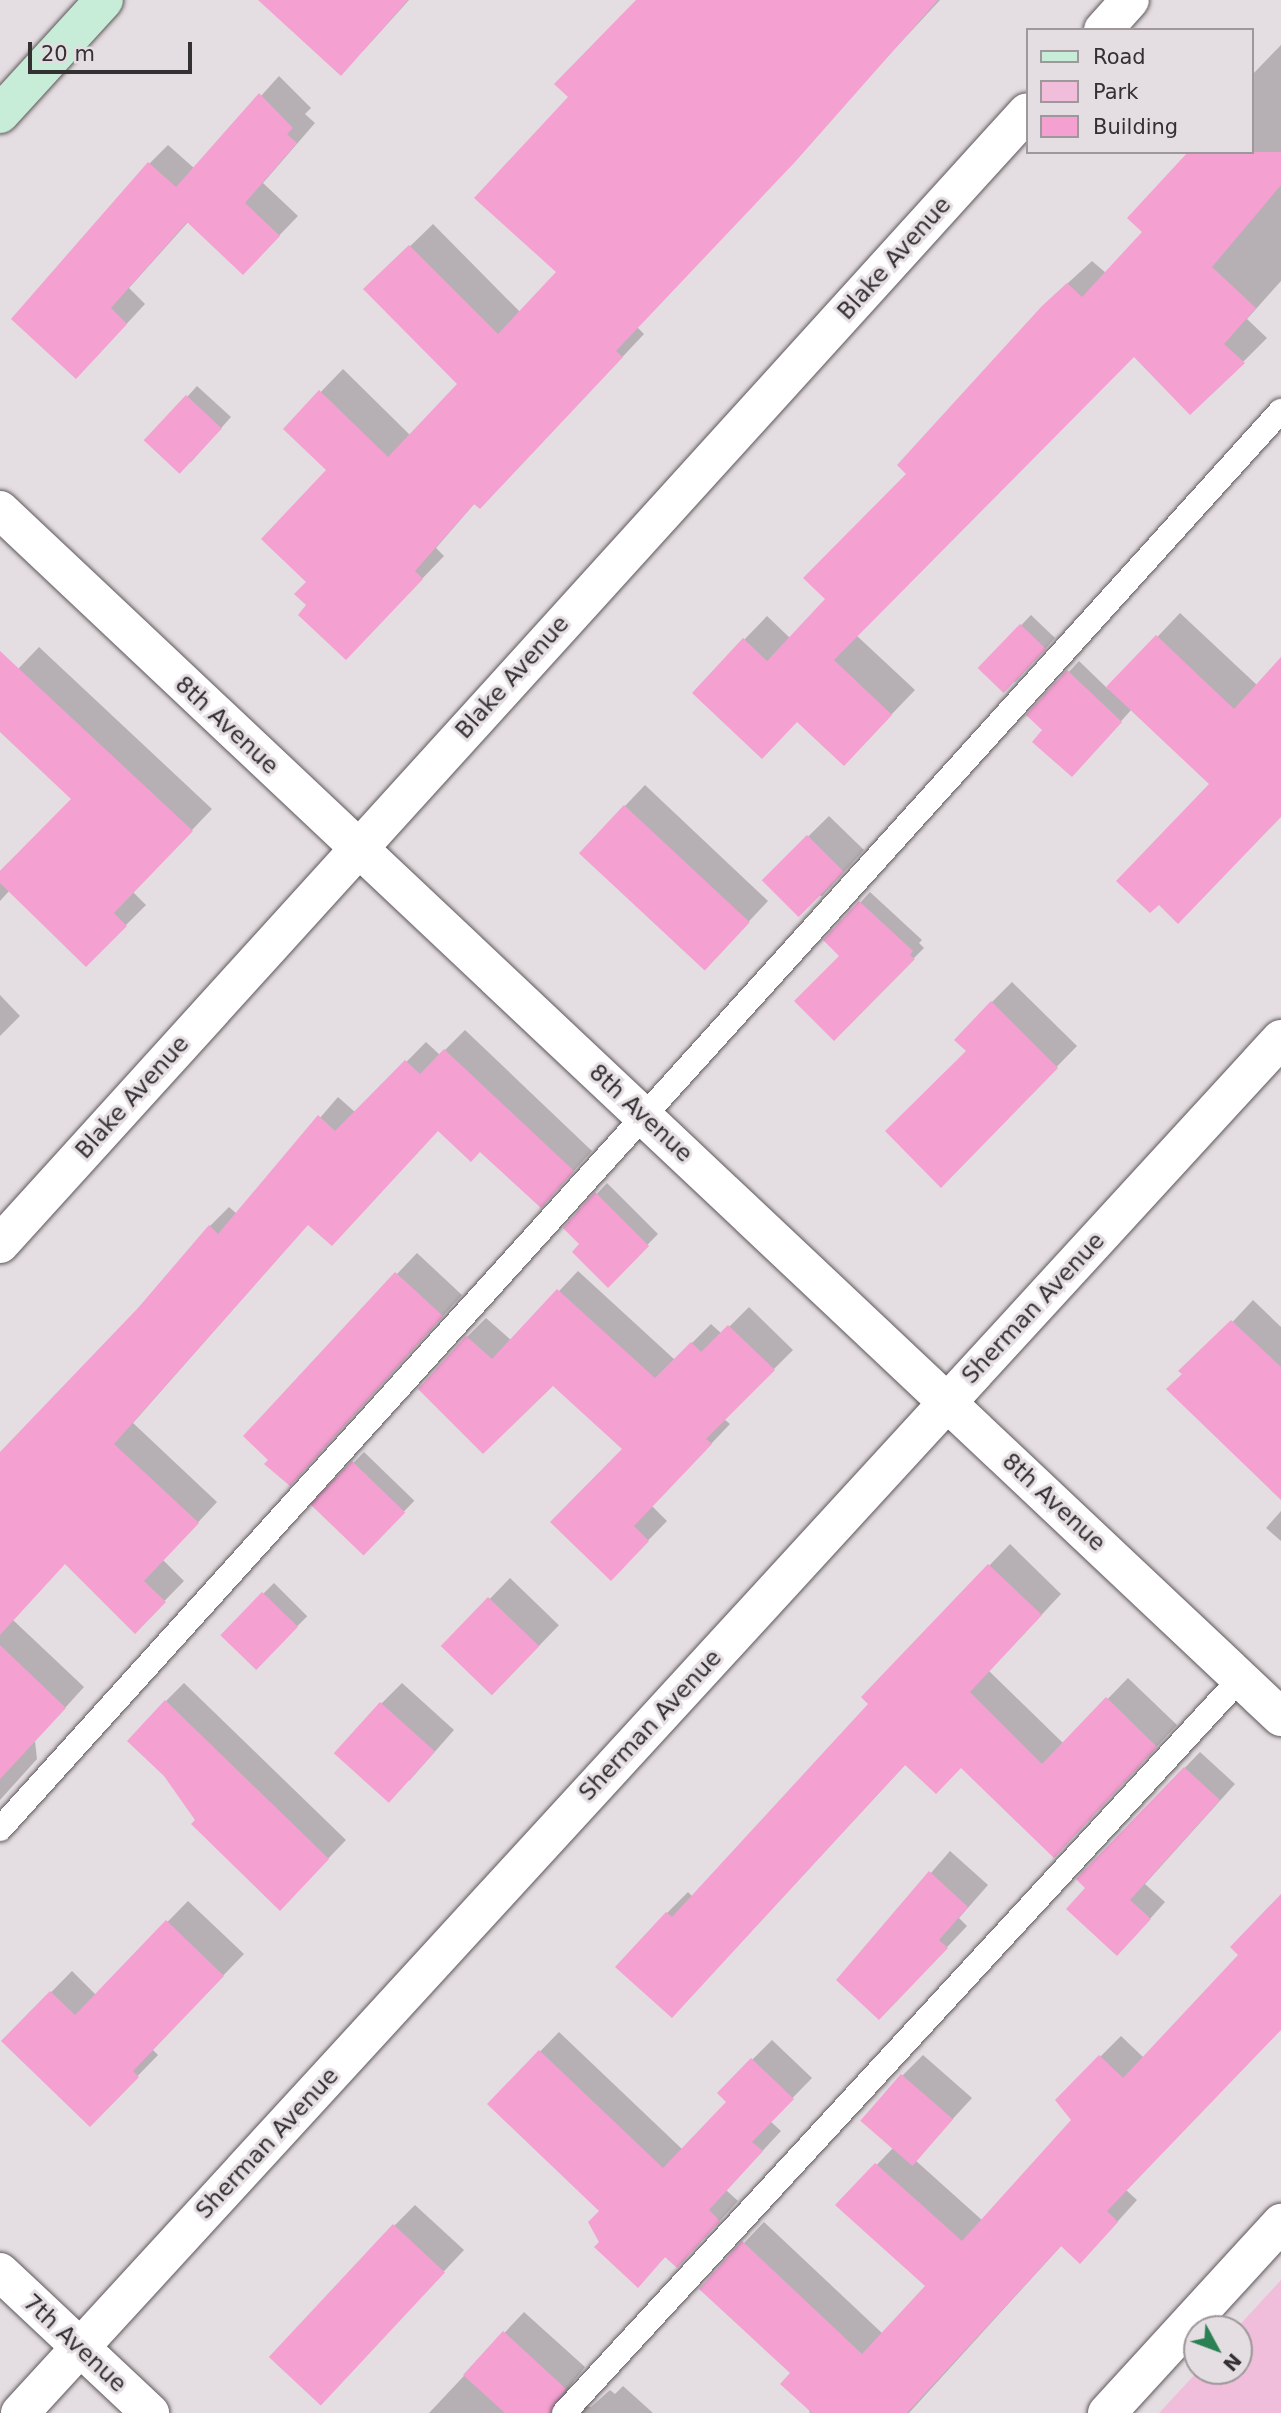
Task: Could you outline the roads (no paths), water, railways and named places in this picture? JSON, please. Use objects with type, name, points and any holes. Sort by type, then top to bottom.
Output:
[{"type":"street","points":[[0,114],[104,0]]},
{"type":"street","points":[[1105,28],[1130,0]]},
{"type":"street","name":"Blake Avenue","points":[[0,1244],[356,847],[1026,113]]},
{"type":"street","name":"8th Avenue","points":[[0,510],[1281,1717]]},
{"type":"street","name":"Sherman Avenue","points":[[20,2413],[1281,1039]]},
{"type":"street","points":[[1107,2413],[1281,2223]]},
{"type":"street","name":"7th Avenue","points":[[0,2272],[150,2413]]},
{"type":"lane","points":[[0,1829],[1281,411]]},
{"type":"lane","points":[[564,2413],[1240,1679]]}]
